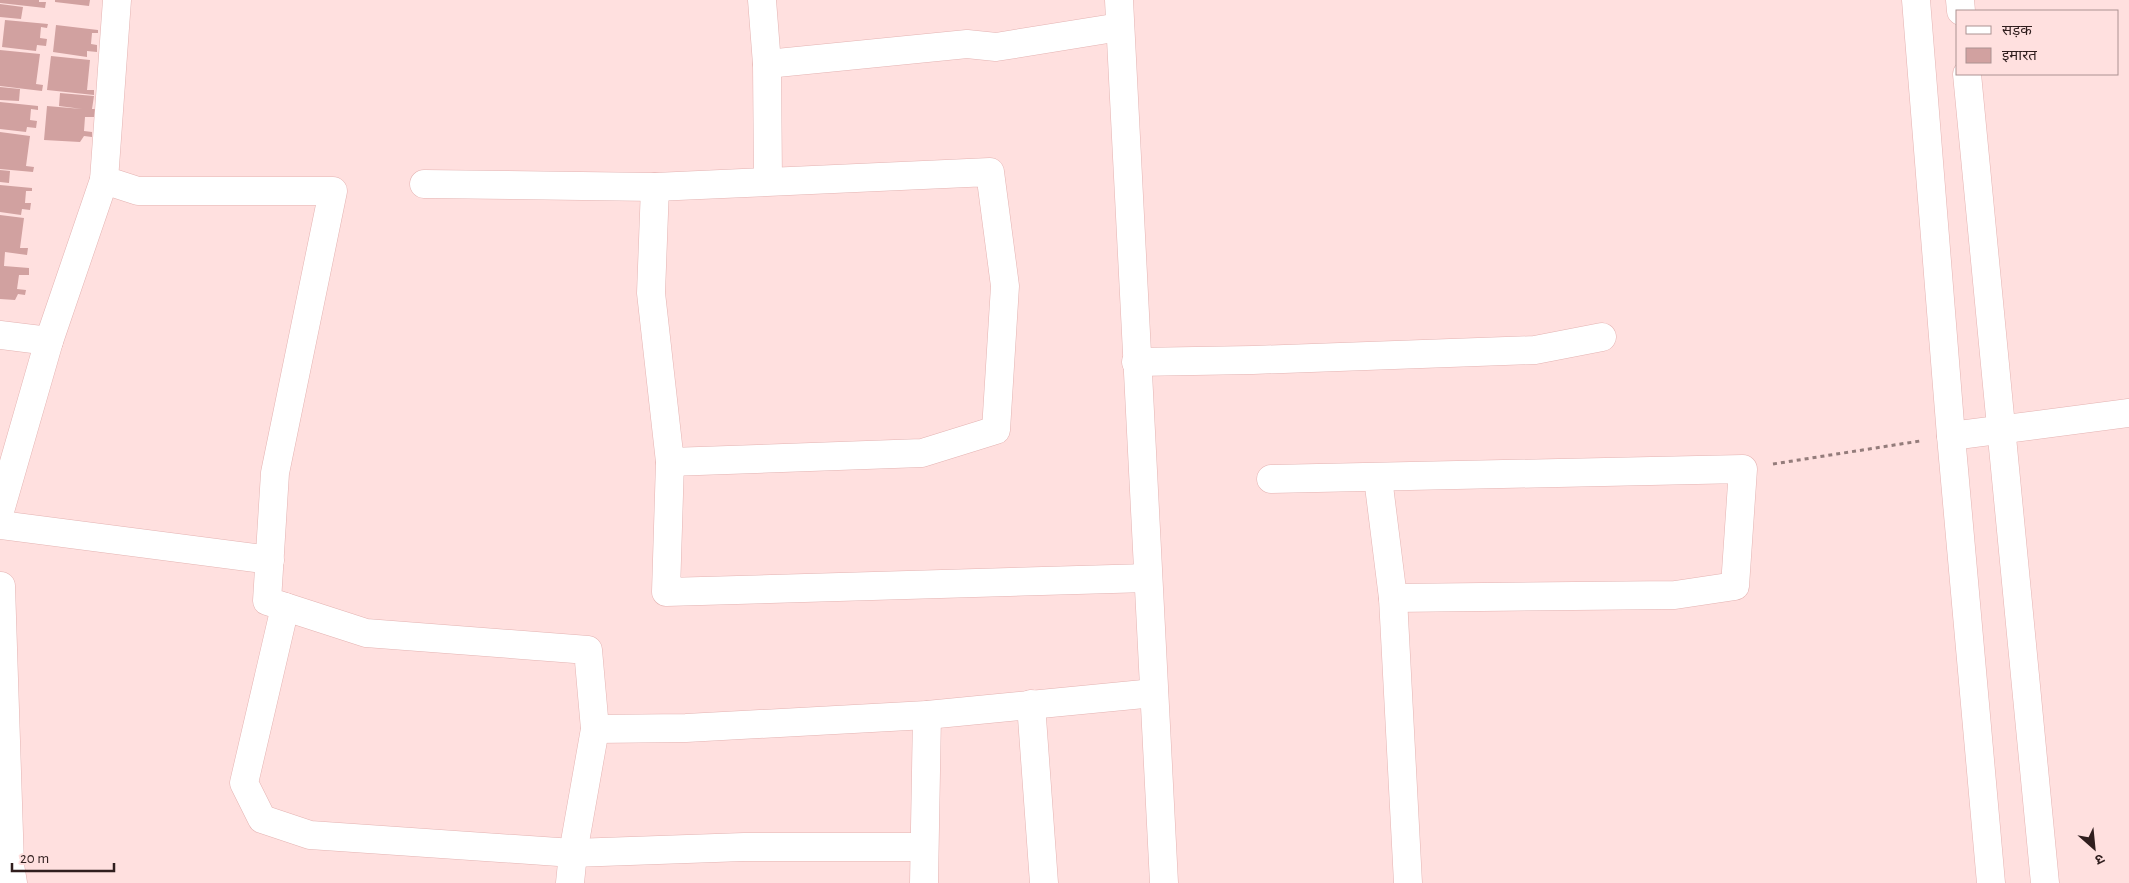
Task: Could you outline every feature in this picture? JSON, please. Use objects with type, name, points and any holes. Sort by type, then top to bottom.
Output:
[{"type":"street","points":[[0,511],[49,342],[104,180],[117,0]]},
{"type":"street","points":[[762,0],[767,64],[768,181]]},
{"type":"street","points":[[1119,0],[1164,883]]},
{"type":"street","points":[[1916,0],[1951,436],[1991,883]]},
{"type":"street","points":[[767,64],[967,44],[996,47],[1120,27]]},
{"type":"street","points":[[1967,75],[2045,883]]},
{"type":"street","points":[[424,184],[655,187],[990,172],[1005,286],[996,430],[922,453],[670,462]]},
{"type":"street","points":[[104,180],[138,191],[333,191],[275,473],[267,601],[366,633],[588,650],[595,729],[572,853],[570,883]]},
{"type":"street","points":[[655,187],[651,293],[670,462],[666,592],[1148,578]]},
{"type":"street","points":[[0,335],[49,342]]},
{"type":"street","points":[[1136,362],[1253,360],[1535,350],[1602,337]]},
{"type":"street","points":[[1951,436],[2129,413]]},
{"type":"street","points":[[1271,478],[1378,478],[1743,469],[1735,586],[1675,595],[1393,598]]},
{"type":"street","points":[[1378,478],[1393,598],[1408,883]]},
{"type":"street","points":[[0,525],[270,560]]},
{"type":"street","points":[[0,582],[10,865],[13,883]]},
{"type":"street","points":[[285,607],[244,783],[262,819],[310,835],[572,853],[744,847],[923,847]]},
{"type":"street","points":[[595,729],[686,728],[927,715],[1154,693]]},
{"type":"street","points":[[1031,704],[1044,883]]},
{"type":"street","points":[[924,883],[923,847],[927,715]]},
{"type":"path","points":[[1743,469],[1951,436]]},
{"type":"building","points":[[0,0],[39,0],[39,2],[46,2],[45,8],[0,3]]},
{"type":"building","points":[[55,0],[90,0],[89,6],[55,2]]},
{"type":"building","points":[[0,4],[23,7],[21,19],[0,17]]},
{"type":"building","points":[[5,20],[48,24],[47,28],[41,27],[40,38],[47,39],[46,46],[37,45],[36,51],[2,47]]},
{"type":"building","points":[[56,25],[98,30],[98,33],[92,33],[91,44],[97,45],[97,52],[87,51],[87,57],[53,52]]},
{"type":"building","points":[[0,50],[40,54],[36,84],[43,85],[42,91],[0,86]]},
{"type":"building","points":[[51,56],[90,60],[87,90],[94,90],[94,95],[47,90]]},
{"type":"building","points":[[0,87],[20,89],[19,101],[0,100]]},
{"type":"building","points":[[60,93],[94,96],[92,109],[95,109],[95,117],[85,117],[84,131],[92,132],[92,137],[84,136],[80,142],[44,140],[47,106],[82,109],[59,106]]},
{"type":"building","points":[[0,102],[38,106],[38,110],[31,109],[30,120],[37,121],[36,128],[27,127],[26,132],[0,129]]},
{"type":"building","points":[[0,132],[30,136],[26,166],[34,167],[33,172],[0,169]]},
{"type":"building","points":[[0,170],[10,171],[9,183],[0,182]]},
{"type":"building","points":[[0,185],[32,188],[32,191],[26,191],[25,203],[31,203],[30,210],[22,209],[21,215],[0,212]]},
{"type":"building","points":[[0,215],[24,218],[20,248],[28,248],[27,255],[5,252],[4,266],[29,268],[29,275],[19,275],[17,289],[26,290],[25,295],[18,294],[15,300],[0,299]]}]
